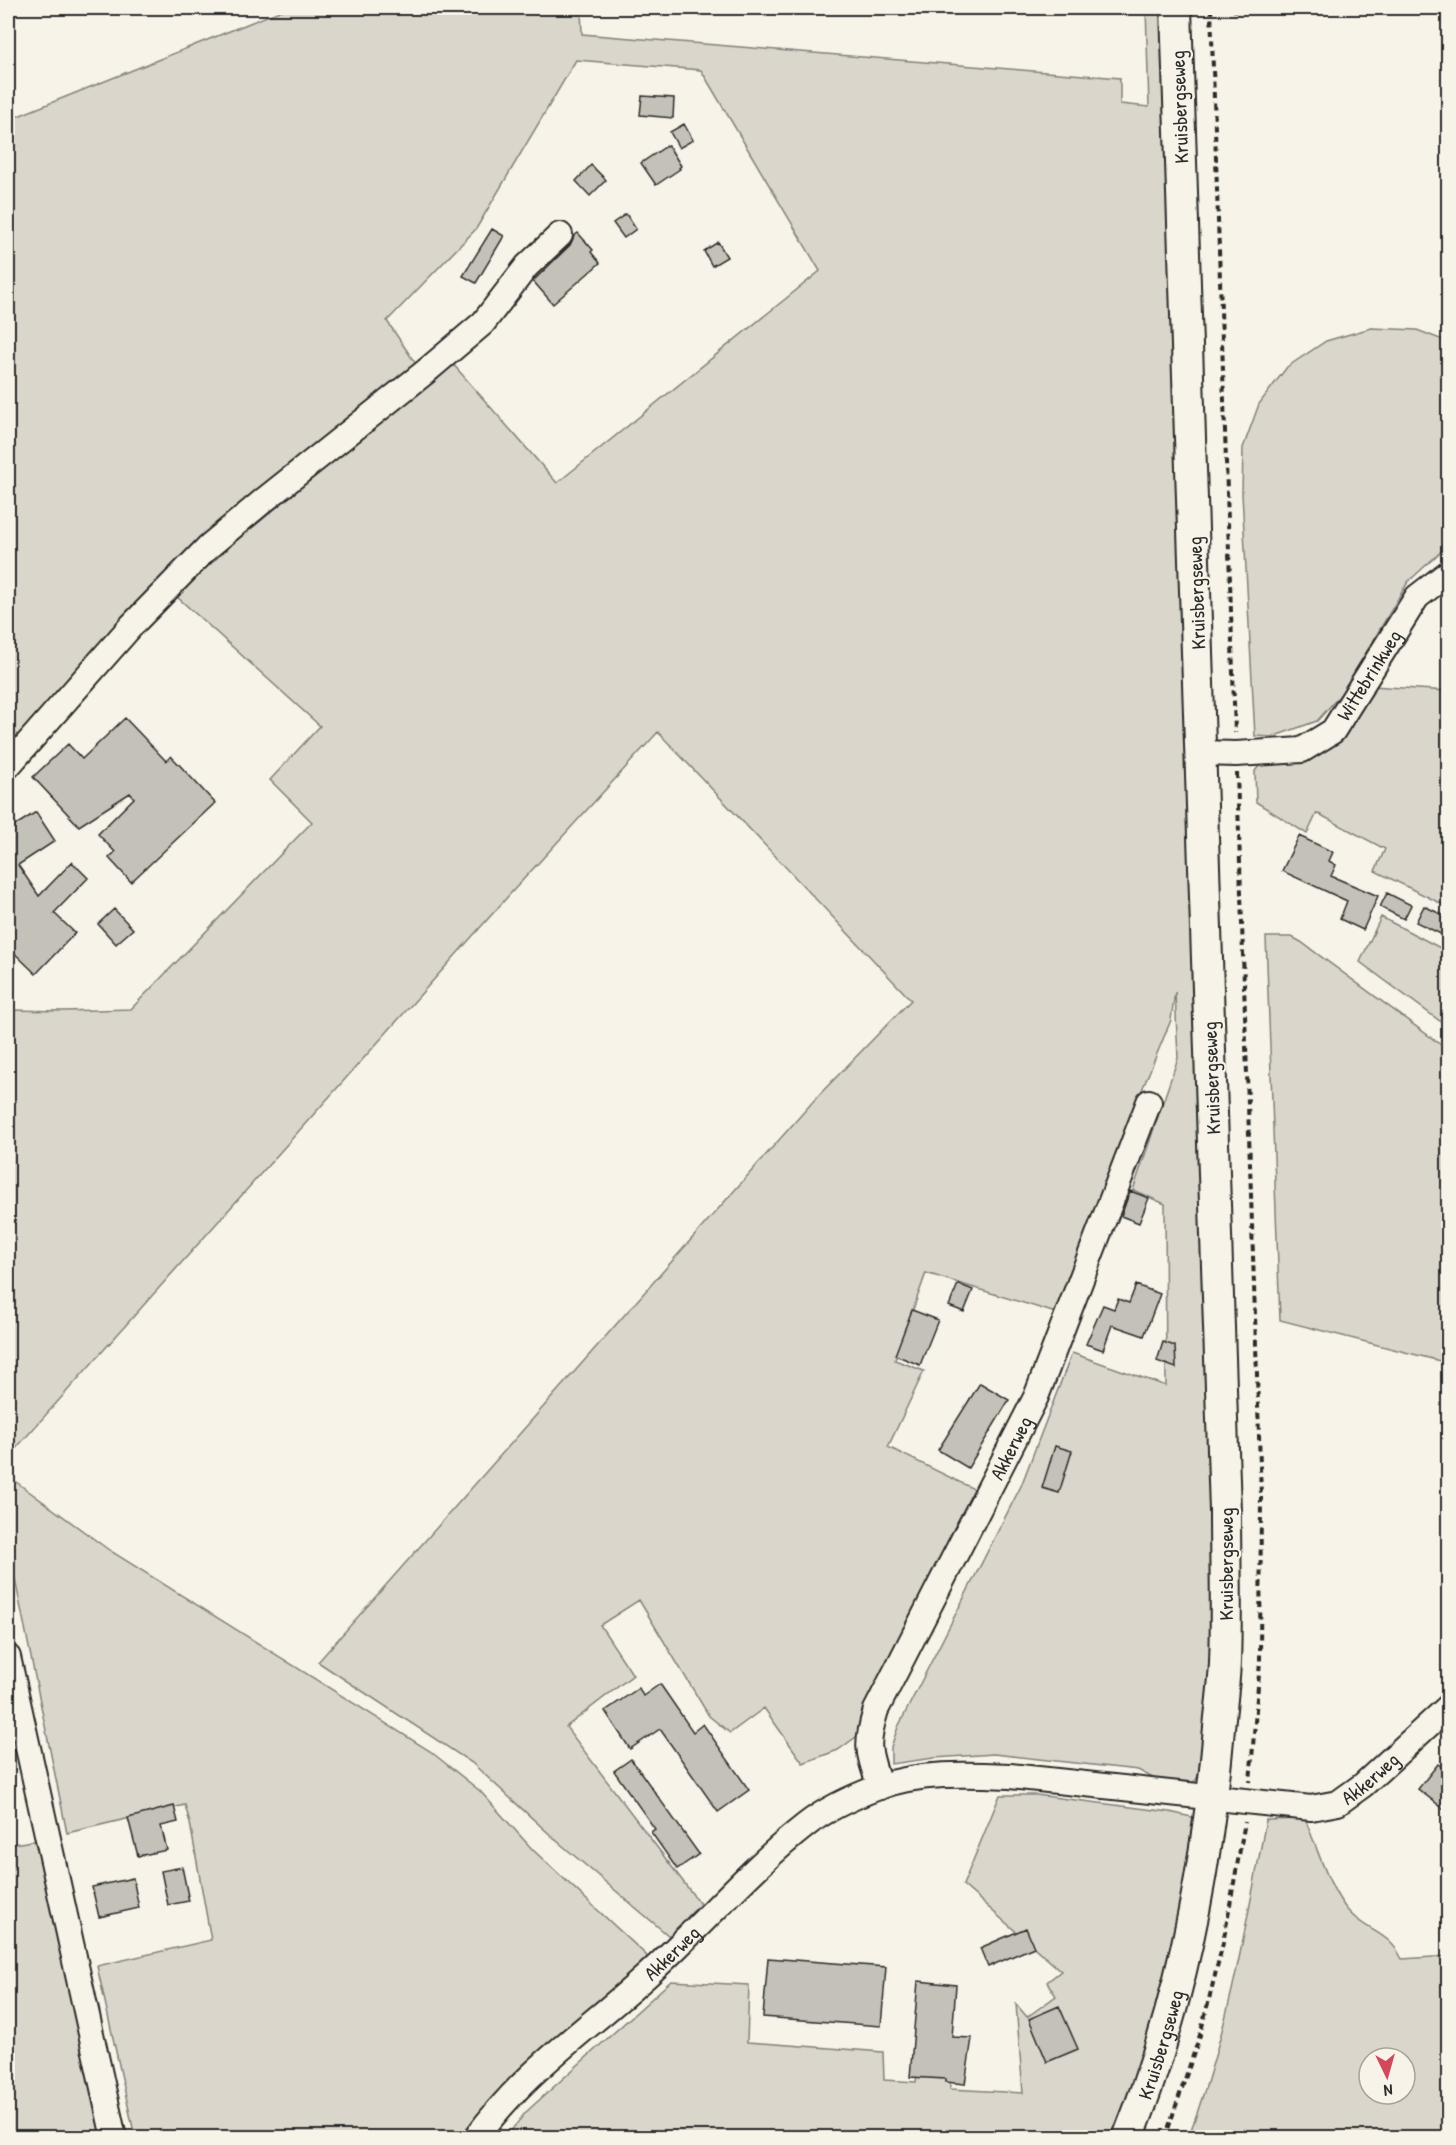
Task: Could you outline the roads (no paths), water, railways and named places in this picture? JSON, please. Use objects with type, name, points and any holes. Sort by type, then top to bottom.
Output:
[{"type":"main road","name":"Kruisbergseweg","points":[[1128,2138],[1145,2095],[1182,1966],[1202,1871],[1213,1798],[1225,1662],[1225,1511],[1176,8]]},
{"type":"street","points":[[8,765],[132,625],[208,548],[483,323],[527,266],[560,235]]},
{"type":"street","name":"Wittebrinkweg","points":[[1201,753],[1236,754],[1302,750],[1333,731],[1417,597],[1449,573]]},
{"type":"street","name":"Akkerweg","points":[[880,1787],[869,1754],[868,1735],[876,1710],[1036,1397],[1149,1102]]},
{"type":"street","points":[[8,1657],[114,2138]]},
{"type":"street","name":"Akkerweg","points":[[476,2138],[538,2068],[654,1970],[748,1876],[807,1823],[880,1787],[910,1779],[966,1774],[1010,1776],[1311,1808],[1338,1803],[1363,1785],[1449,1707]]}]
